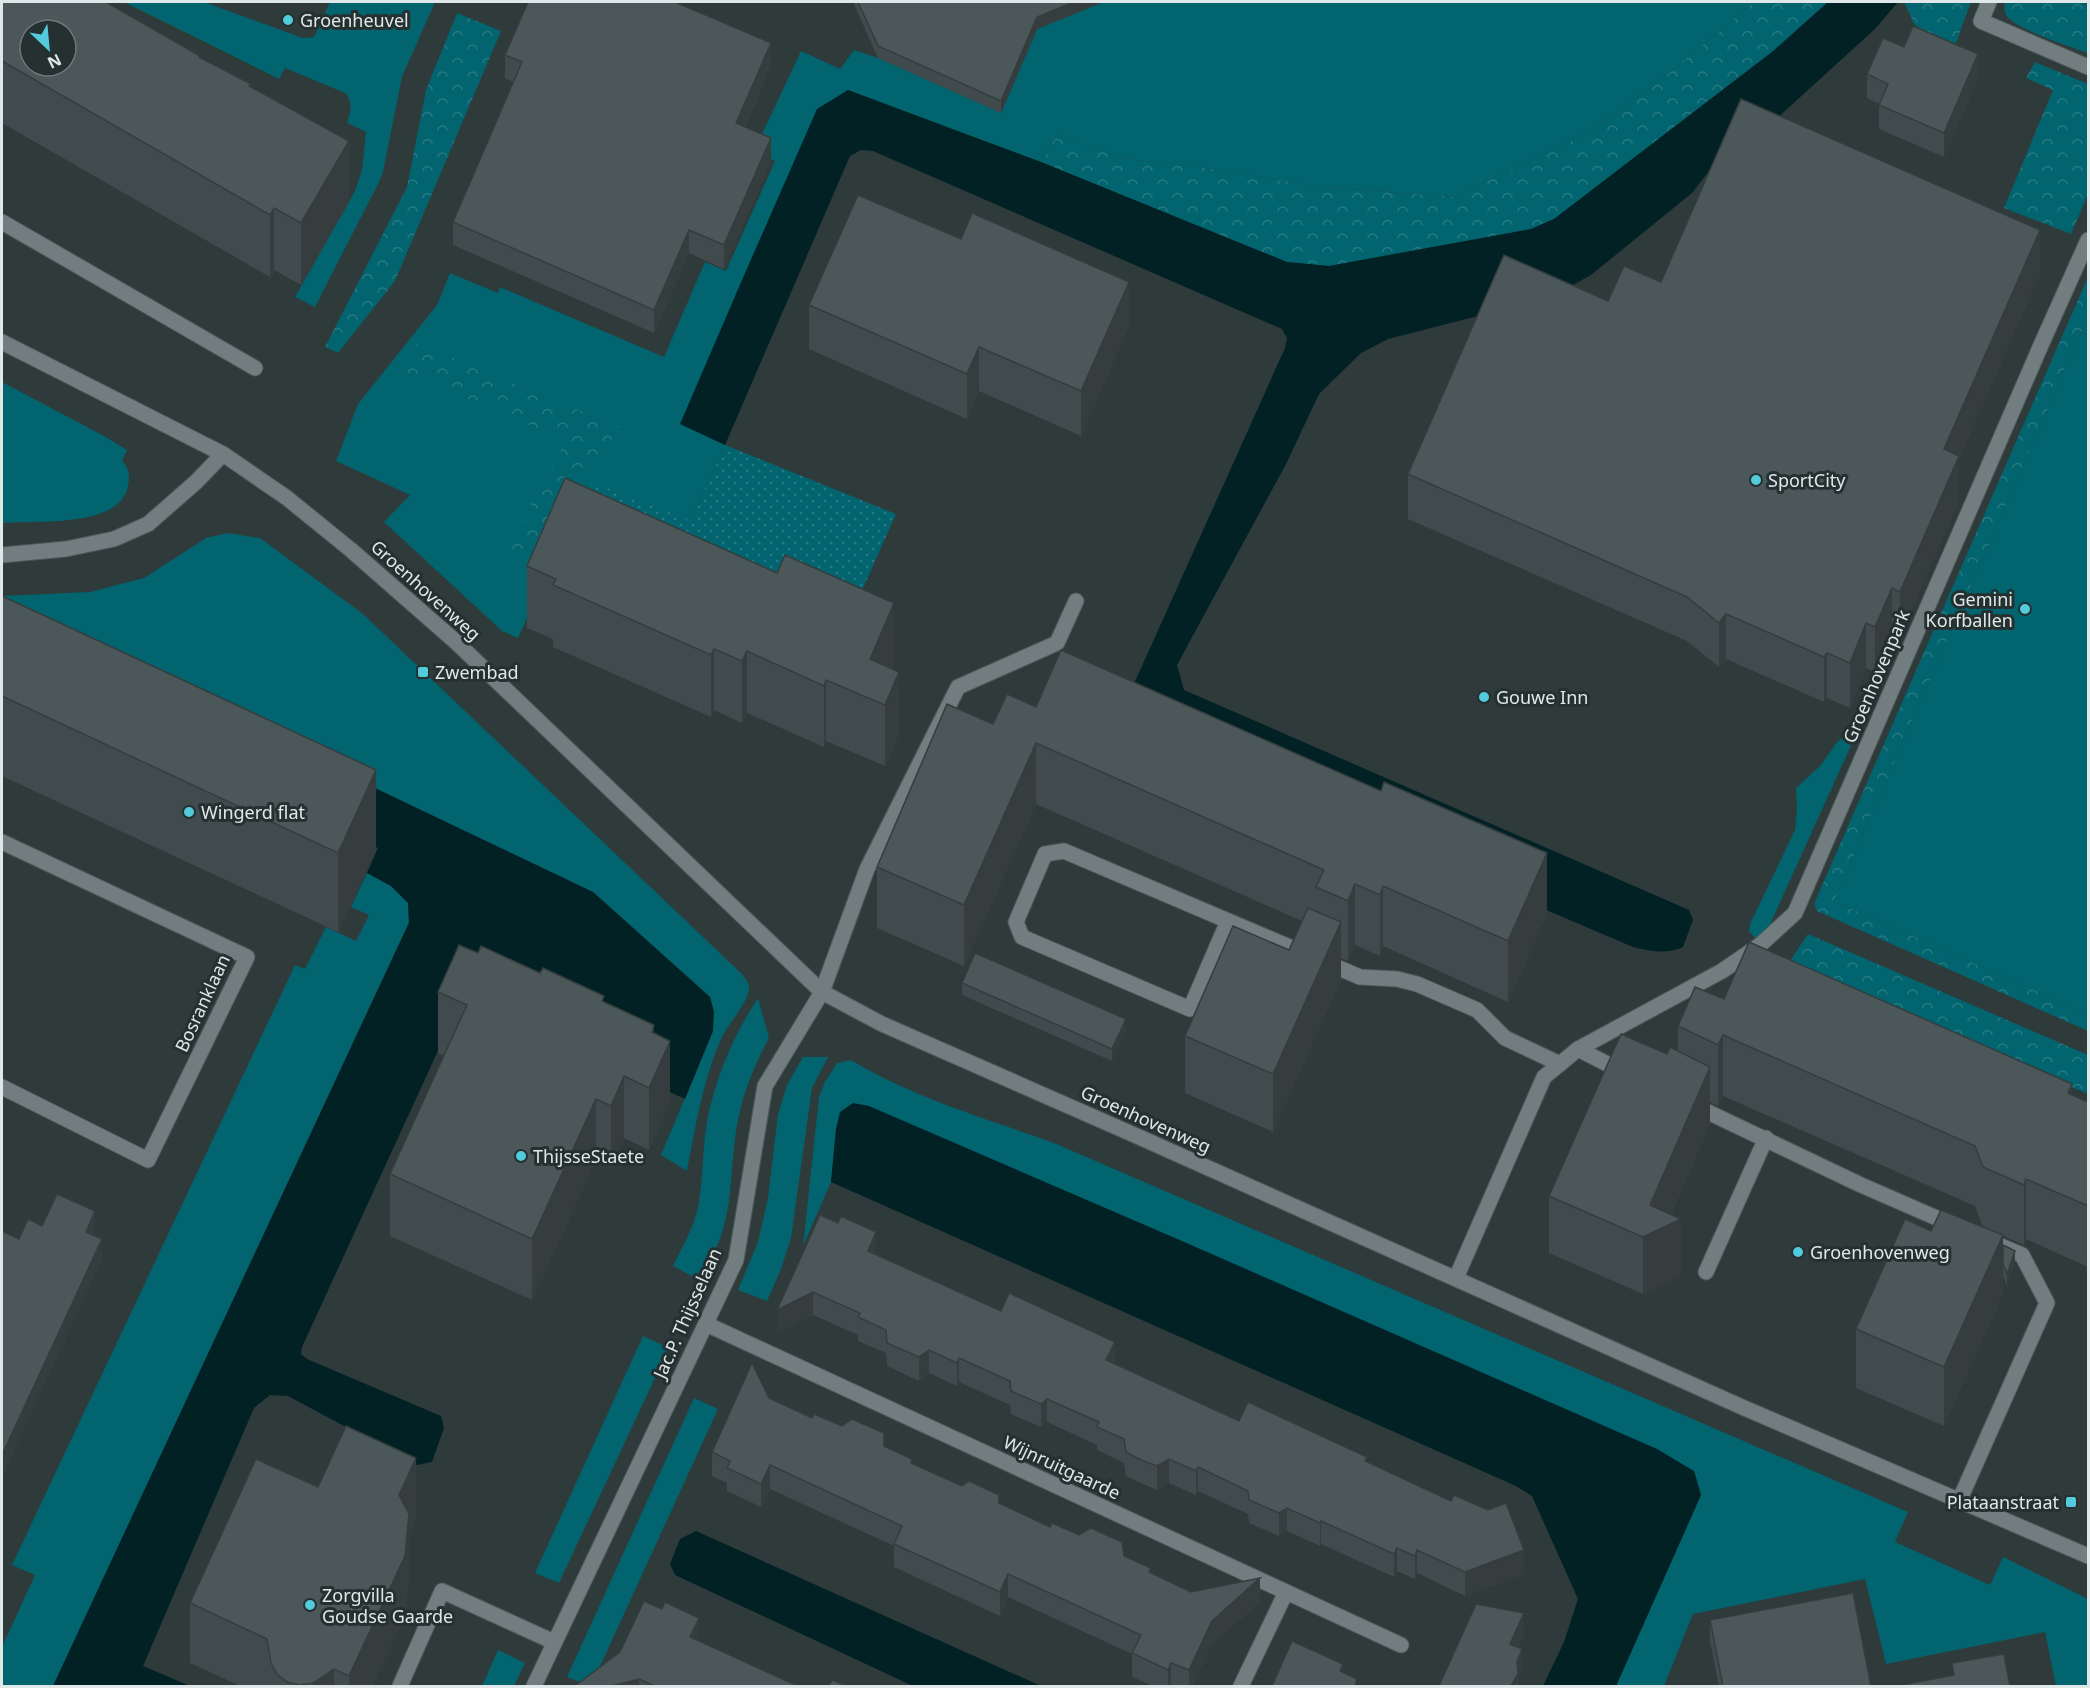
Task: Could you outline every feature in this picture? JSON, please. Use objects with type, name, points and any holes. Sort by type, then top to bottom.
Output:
[{"type":"street","points":[[1989,2],[1981,21],[2088,67]]},
{"type":"street","points":[[2,222],[255,368]]},
{"type":"street","name":"Groenhovenpark","points":[[1578,1049],[1722,971],[1760,945],[1795,913],[2088,240]]},
{"type":"street","name":"Groenhovenweg","points":[[2,342],[223,454],[287,498],[408,599],[464,650],[822,992],[882,1024],[1731,1402],[2088,1556]]},
{"type":"street","points":[[2,555],[66,549],[114,539],[148,524],[196,482],[223,454]]},
{"type":"street","points":[[822,992],[867,869],[958,687],[1057,643],[1076,601]]},
{"type":"street","name":"Bosranklaan","points":[[2,842],[247,957],[148,1160],[2,1087]]},
{"type":"street","points":[[1228,921],[1190,1009],[1022,937],[1016,922],[1045,854],[1064,851],[1360,977],[1397,979],[1418,984],[1477,1010],[1505,1038],[1560,1064]]},
{"type":"street","name":"Jac.P. Thijsselaan","points":[[534,1686],[736,1260],[765,1086],[822,992]]},
{"type":"street","points":[[1456,1278],[1544,1077],[1578,1049],[1633,1077]]},
{"type":"street","points":[[1674,1096],[1861,1185],[2022,1255],[2047,1303],[1960,1499]]},
{"type":"street","points":[[1706,1272],[1766,1138]]},
{"type":"street","name":"Wijnruitgaarde","points":[[706,1324],[1401,1645]]},
{"type":"street","points":[[400,1686],[442,1591],[554,1642]]},
{"type":"street","points":[[1241,1686],[1286,1592]]},
{"type":"green space","points":[[124,2],[204,2],[303,38],[314,37],[330,2],[435,2],[402,77],[383,172],[315,307],[295,297],[355,191],[362,170],[366,132],[347,123],[350,100],[345,93],[285,68],[279,79]]},
{"type":"green space","points":[[1103,2],[1754,2],[1661,80],[1583,135],[1454,197],[1321,187],[1187,165],[1125,159],[1058,134],[1041,162],[847,90],[681,424],[725,445],[691,521],[565,536],[518,638],[502,631],[384,522],[410,495],[336,461],[358,404],[437,305],[450,273],[498,293],[500,287],[664,357],[705,262],[726,271],[775,161],[754,151],[801,51],[840,69],[854,50],[878,58],[1001,112],[1037,29]]},
{"type":"green space","points":[[1754,2],[1828,2],[1772,52],[1554,219],[1531,229],[1329,266],[1287,262],[1041,162],[1058,134],[1125,159],[1187,165],[1321,187],[1454,197],[1583,135],[1661,80]]},
{"type":"green space","points":[[1904,2],[1971,2],[1953,51],[1914,24]]},
{"type":"green space","points":[[2005,2],[2081,2],[2088,5],[2088,53],[2020,26],[2006,15]]},
{"type":"green space","points":[[457,13],[501,31],[395,281],[338,353],[325,347],[407,187],[426,90]]},
{"type":"green space","points":[[2035,62],[2088,84],[2088,194],[2071,234],[2004,208],[2053,90],[2026,78]]},
{"type":"green space","points":[[2088,277],[2088,316],[1834,901],[2088,1014],[2088,1031],[1817,911],[1814,904]]},
{"type":"green space","name":"Gemini Korfballen","points":[[2088,316],[2088,1014],[1834,901]]},
{"type":"green space","points":[[417,343],[622,428],[597,455],[535,562],[507,548],[566,441],[406,372]]},
{"type":"green space","points":[[2,382],[127,450],[122,460],[128,469],[129,482],[122,500],[109,510],[74,520],[2,523]]},
{"type":"green space","points":[[725,445],[896,514],[860,595],[565,536],[592,482],[691,521]]},
{"type":"green space","points":[[228,533],[260,538],[363,614],[742,974],[749,984],[749,991],[723,1035],[710,1068],[687,1171],[661,1155],[713,1031],[710,997],[593,892],[335,769],[2,596],[90,592],[144,578],[206,538]]},
{"type":"green space","points":[[1844,737],[1854,739],[1763,940],[1754,937],[1749,931],[1750,924],[1795,830],[1796,788],[1820,766],[1838,741]]},
{"type":"green space","points":[[367,873],[391,886],[408,903],[409,922],[53,1686],[2,1686],[2,1647],[35,1575],[12,1565],[295,965],[305,969],[326,927],[356,941],[369,915],[351,907]]},
{"type":"green space","points":[[1808,934],[2088,1055],[2088,1094],[1825,980],[1790,961]]},
{"type":"green space","points":[[758,998],[769,1038],[750,1078],[740,1109],[728,1210],[720,1239],[699,1280],[673,1266],[691,1229],[698,1207],[707,1123],[718,1081],[735,1038]]},
{"type":"green space","points":[[803,1057],[828,1057],[812,1088],[791,1238],[767,1301],[738,1290],[758,1242],[768,1198],[778,1114],[787,1085]]},
{"type":"green space","points":[[851,1060],[925,1096],[1054,1143],[1908,1512],[1895,1542],[1990,1585],[2003,1557],[2088,1599],[2088,1686],[2056,1686],[2045,1632],[1886,1664],[1865,1579],[1693,1614],[1664,1686],[1616,1686],[1701,1495],[1694,1471],[836,1129],[831,1182],[803,1246],[819,1097],[837,1063]]},
{"type":"green space","points":[[643,1336],[669,1348],[559,1583],[535,1573]]},
{"type":"green space","points":[[694,1398],[718,1409],[591,1686],[567,1677]]},
{"type":"green space","points":[[498,1650],[525,1663],[514,1686],[482,1686]]},
{"type":"shaded area","points":[[1828,2],[1898,2],[1875,29],[1763,131],[1735,138],[1692,193],[1591,275],[1549,298],[1388,339],[1361,353],[1319,394],[1286,464],[1177,665],[1184,690],[1689,910],[1693,920],[1683,947],[1658,952],[1633,947],[1115,726],[1285,348],[1287,338],[1282,329],[873,151],[861,150],[850,156],[725,445],[680,424],[817,109],[848,90],[1041,162],[1287,262],[1329,266],[1531,229],[1554,219],[1772,52]]},
{"type":"shaded area","points":[[19,682],[335,769],[593,892],[710,997],[714,1012],[713,1031],[685,1099],[604,1062],[459,1005],[302,1347],[301,1354],[307,1359],[441,1416],[444,1428],[432,1462],[417,1465],[288,1396],[270,1395],[254,1408],[143,1666],[190,1686],[53,1686],[409,923],[408,903],[391,886],[367,873],[378,848]]},
{"type":"shaded area","points":[[853,1103],[869,1106],[1182,1241],[1657,1449],[1694,1471],[1701,1495],[1616,1686],[1543,1686],[1564,1642],[1578,1599],[1532,1496],[1516,1486],[831,1182],[840,1112]]},
{"type":"shaded area","points":[[696,1531],[1041,1686],[913,1686],[675,1575],[670,1564],[680,1539]]},
{"type":"building","points":[[2,2],[106,2],[199,57],[251,84],[249,86],[349,141],[301,223],[274,208],[270,215],[32,78],[78,78],[78,18],[18,18],[18,70],[2,61]]},
{"type":"building","points":[[528,2],[675,2],[771,43],[736,123],[771,138],[724,245],[689,230],[654,310],[453,222],[522,62],[505,55]]},
{"type":"building","points":[[858,2],[1074,2],[1037,17],[1001,101],[878,46]]},
{"type":"building","points":[[1913,26],[1978,54],[1944,133],[1879,105],[1888,84],[1867,74],[1883,38],[1904,47]]},
{"type":"building","points":[[1741,99],[2040,230],[1944,449],[1959,456],[1900,592],[1892,588],[1875,627],[1866,623],[1850,663],[1827,653],[1824,657],[1726,614],[1719,623],[1687,597],[1408,474],[1504,255],[1608,301],[1624,266],[1661,282]]},
{"type":"building","points":[[858,195],[961,239],[972,213],[1129,282],[1081,391],[979,347],[967,374],[809,305]]},
{"type":"building","points":[[565,478],[777,573],[785,555],[894,603],[870,659],[899,672],[885,705],[826,680],[824,686],[747,651],[742,661],[714,649],[711,655],[553,585],[556,579],[527,566]]},
{"type":"building","points":[[2,596],[376,770],[338,853],[2,696]]},
{"type":"building","points":[[1061,650],[1381,791],[1384,782],[1547,853],[1508,941],[1383,886],[1380,895],[1355,884],[1348,901],[1316,887],[1324,870],[1036,743],[964,905],[877,867],[947,704],[993,724],[1007,694],[1036,707]]},
{"type":"building","points":[[1308,908],[1341,922],[1273,1074],[1185,1036],[1233,926],[1289,950]]},
{"type":"building","points":[[1749,942],[2072,1084],[2068,1093],[2088,1102],[2088,1206],[2026,1179],[2024,1185],[1983,1167],[1975,1146],[1723,1035],[1718,1045],[1678,1026],[1695,987],[1724,999]]},
{"type":"building","name":"ThijsseStaete","points":[[459,945],[478,953],[481,946],[540,973],[543,968],[604,996],[602,1001],[654,1025],[652,1032],[670,1041],[649,1088],[624,1076],[611,1106],[596,1099],[532,1239],[390,1174],[467,1005],[438,992]]},
{"type":"building","points":[[975,953],[1126,1019],[1112,1049],[962,983]]},
{"type":"building","points":[[1621,1034],[1667,1054],[1670,1047],[1710,1067],[1650,1205],[1681,1219],[1643,1237],[1549,1196]]},
{"type":"building","points":[[57,1194],[95,1211],[86,1232],[102,1239],[2,1455],[2,1231],[19,1239],[28,1219],[42,1226]]},
{"type":"building","points":[[1941,1210],[2003,1235],[1944,1367],[1856,1329],[1905,1219],[1931,1231]]},
{"type":"building","points":[[820,1215],[838,1223],[841,1216],[876,1232],[868,1251],[1001,1311],[1009,1293],[1115,1342],[1106,1360],[1239,1421],[1248,1402],[1367,1457],[1365,1461],[1451,1501],[1454,1495],[1488,1510],[1506,1503],[1524,1550],[1465,1572],[1417,1550],[1415,1556],[1397,1548],[1394,1554],[1287,1508],[1279,1513],[1249,1500],[1248,1491],[1198,1467],[1196,1471],[1169,1459],[1157,1466],[1141,1460],[1126,1452],[1124,1439],[1097,1427],[1099,1422],[1047,1399],[1041,1404],[1011,1391],[1010,1381],[959,1358],[957,1363],[929,1350],[919,1357],[887,1343],[886,1330],[858,1317],[860,1313],[813,1292],[777,1310]]},
{"type":"building","points":[[2003,1245],[2015,1251],[2007,1274],[2003,1264]]},
{"type":"building","points":[[752,1363],[769,1398],[812,1418],[814,1414],[842,1426],[852,1419],[884,1433],[884,1446],[912,1459],[911,1463],[962,1486],[969,1481],[999,1495],[999,1503],[1050,1527],[1052,1523],[1079,1535],[1091,1528],[1122,1542],[1124,1556],[1151,1568],[1149,1572],[1191,1592],[1260,1578],[1212,1621],[1189,1670],[1171,1663],[1168,1670],[1132,1653],[1141,1635],[1008,1574],[1000,1592],[894,1544],[902,1526],[770,1465],[761,1484],[727,1468],[730,1461],[712,1452]]},
{"type":"building","points":[[346,1426],[416,1458],[399,1495],[409,1514],[405,1556],[349,1676],[334,1669],[313,1683],[300,1685],[287,1682],[277,1674],[271,1663],[267,1639],[190,1603],[256,1459],[318,1487]]},
{"type":"building","points":[[1853,1593],[1871,1686],[1723,1686],[1710,1620]]},
{"type":"building","points":[[644,1601],[662,1609],[665,1602],[699,1618],[690,1637],[798,1686],[655,1686],[639,1679],[612,1686],[575,1686],[620,1652]]},
{"type":"building","points":[[1476,1604],[1524,1613],[1510,1644],[1522,1649],[1517,1662],[1518,1674],[1509,1686],[1439,1686]]},
{"type":"building","points":[[1292,1641],[1343,1664],[1340,1671],[1357,1679],[1355,1685],[1358,1686],[1272,1686]]},
{"type":"building","points":[[2004,1654],[2010,1686],[1897,1686],[1954,1675],[1952,1663]]},
{"type":"building","points":[[832,1680],[847,1686],[829,1686]]},
{"type":"place","name":"Groenheuvel","points":[[288,20]]},
{"type":"place","name":"SportCity","points":[[1756,480]]},
{"type":"place","name":"Gemini Korfballen","points":[[2025,609]]},
{"type":"place","name":"Zwembad","points":[[423,672]]},
{"type":"place","name":"Gouwe Inn","points":[[1484,697]]},
{"type":"place","name":"Wingerd flat","points":[[189,812]]},
{"type":"place","name":"ThijsseStaete","points":[[521,1156]]},
{"type":"place","name":"Groenhovenweg","points":[[1798,1252]]},
{"type":"place","name":"Plataanstraat","points":[[2071,1502]]},
{"type":"place","name":"Zorgvilla Goudse Gaarde","points":[[310,1605]]}]
